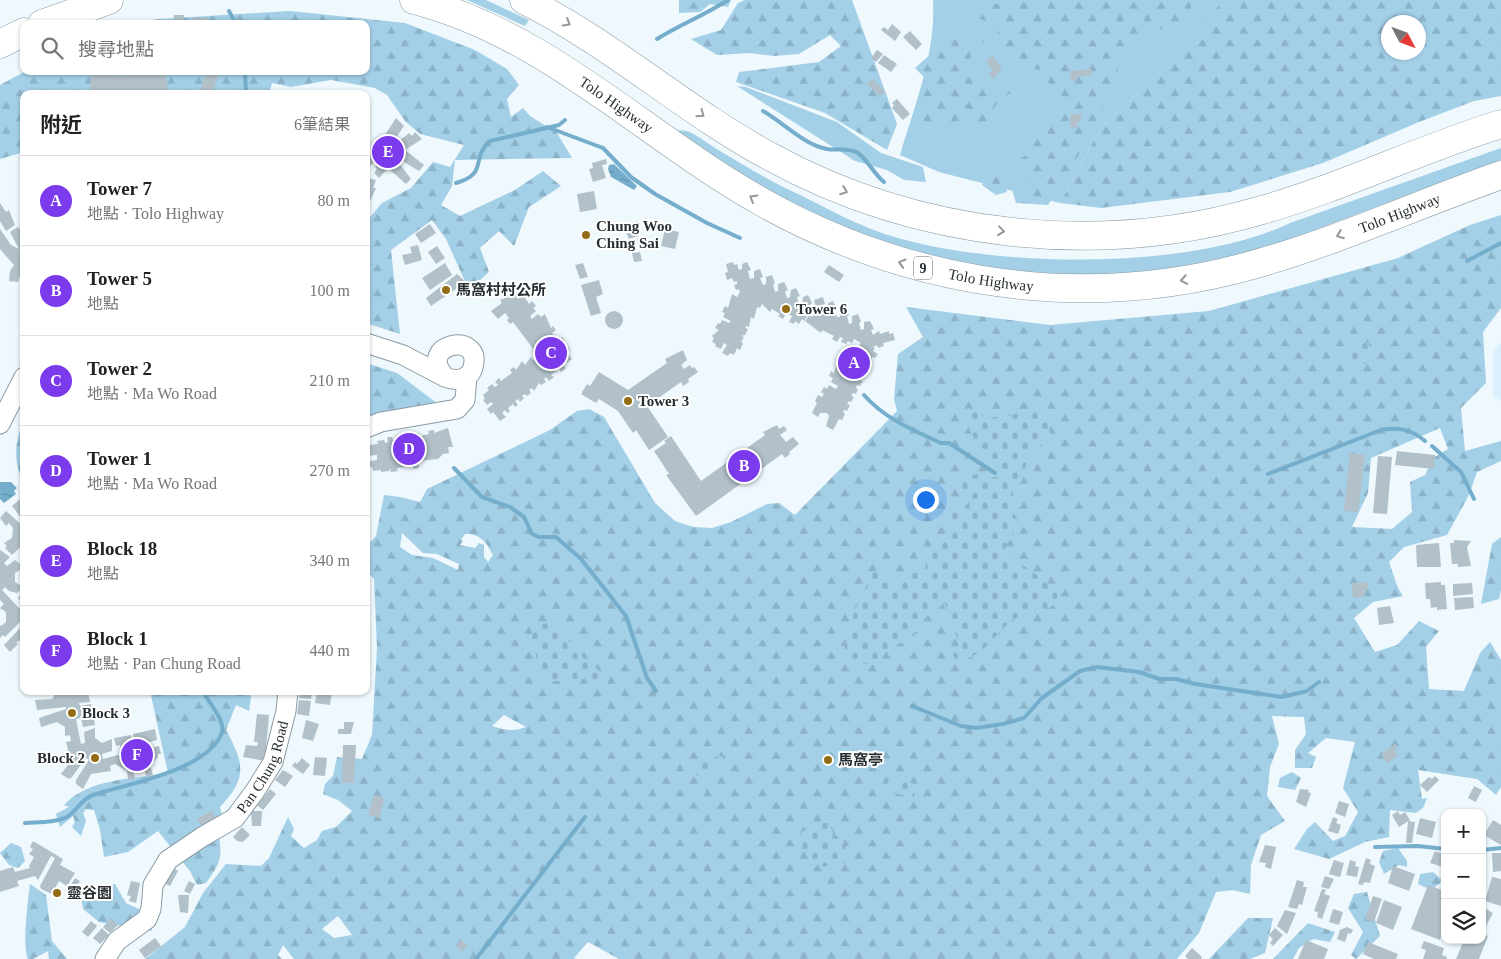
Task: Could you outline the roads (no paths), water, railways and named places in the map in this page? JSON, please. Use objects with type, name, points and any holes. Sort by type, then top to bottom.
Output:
[{"type":"highway","points":[[53,20],[109,0]]},
{"type":"highway","name":"Tolo Highway","points":[[414,0],[482,24],[531,48],[592,86],[727,182],[804,225],[874,254],[941,273],[977,280],[1078,288],[1142,286],[1204,277],[1284,255],[1492,178]]},
{"type":"highway","points":[[524,0],[598,43],[729,133],[796,170],[856,196],[901,210],[998,230],[1102,236],[1165,231],[1216,221],[1285,203],[1501,124]]},
{"type":"highway","points":[[0,44],[20,34]]},
{"type":"street","points":[[370,344],[403,355],[445,377],[456,380],[467,376]]},
{"type":"street","points":[[370,426],[381,422],[457,409],[465,400],[467,376],[474,366],[474,360],[469,350],[458,344],[403,355]]},
{"type":"street","points":[[445,377],[438,367],[438,361],[439,355],[447,346]]},
{"type":"street","points":[[0,424],[20,385]]},
{"type":"street","name":"Pan Chung Road","points":[[105,959],[117,941],[147,918],[151,908],[153,885],[168,860],[235,818],[255,791],[273,762],[286,711],[288,695]]},
{"type":"water","points":[[614,164],[637,186],[634,190],[611,177],[608,169],[609,165]]},
{"type":"water","points":[[0,482],[11,482],[17,488],[14,491],[16,494],[4,503],[0,499]]},
{"type":"waterway","points":[[657,39],[728,0]]},
{"type":"waterway","points":[[229,11],[234,20]]},
{"type":"waterway","points":[[245,75],[246,90]]},
{"type":"waterway","points":[[763,111],[802,138],[819,147],[850,150],[858,153],[884,182]]},
{"type":"waterway","points":[[456,183],[472,175],[476,170],[484,147],[490,141],[559,125],[565,120]]},
{"type":"waterway","points":[[547,127],[603,148],[631,177],[655,194],[707,223],[740,238]]},
{"type":"waterway","points":[[1467,261],[1501,243]]},
{"type":"waterway","points":[[864,395],[881,411],[900,423],[941,443],[949,443],[995,473]]},
{"type":"waterway","points":[[1268,474],[1381,430],[1404,430],[1415,434],[1425,441]]},
{"type":"waterway","points":[[1432,446],[1461,472],[1474,499]]},
{"type":"waterway","points":[[454,468],[482,497],[510,507],[524,517],[532,534],[539,537],[556,537],[581,559],[626,616],[647,678],[656,691]]},
{"type":"waterway","points":[[912,706],[961,726],[976,728],[1003,724],[1024,718],[1042,698],[1080,671],[1097,667],[1139,672],[1159,679],[1176,679],[1195,684],[1282,697],[1307,691],[1319,682]]},
{"type":"waterway","points":[[25,823],[62,819],[93,795],[144,781],[182,767],[199,758],[212,747],[221,735],[222,730],[220,719],[205,695]]},
{"type":"waterway","points":[[476,959],[585,817]]},
{"type":"waterway","points":[[1375,847],[1418,846],[1441,849]]},
{"type":"waterway","points":[[1486,850],[1501,848]]},
{"type":"place","name":"Block 18","points":[[388,152]]},
{"type":"place","name":"Chung Woo Ching Sai","points":[[586,235]]},
{"type":"place","name":"馬窩村村公所","points":[[446,290]]},
{"type":"place","name":"Tower 6","points":[[786,309]]},
{"type":"place","name":"Tower 2","points":[[551,353]]},
{"type":"place","name":"Tower 7","points":[[854,363]]},
{"type":"place","name":"Tower 3","points":[[628,401]]},
{"type":"place","name":"Tower 1","points":[[409,449]]},
{"type":"place","name":"Tower 5","points":[[744,466]]},
{"type":"place","name":"Block 3","points":[[72,713]]},
{"type":"place","name":"Block 1","points":[[137,755]]},
{"type":"place","name":"Block 2","points":[[95,758]]},
{"type":"place","name":"馬窩亭","points":[[828,760]]},
{"type":"place","name":"靈谷園","points":[[57,893]]}]
